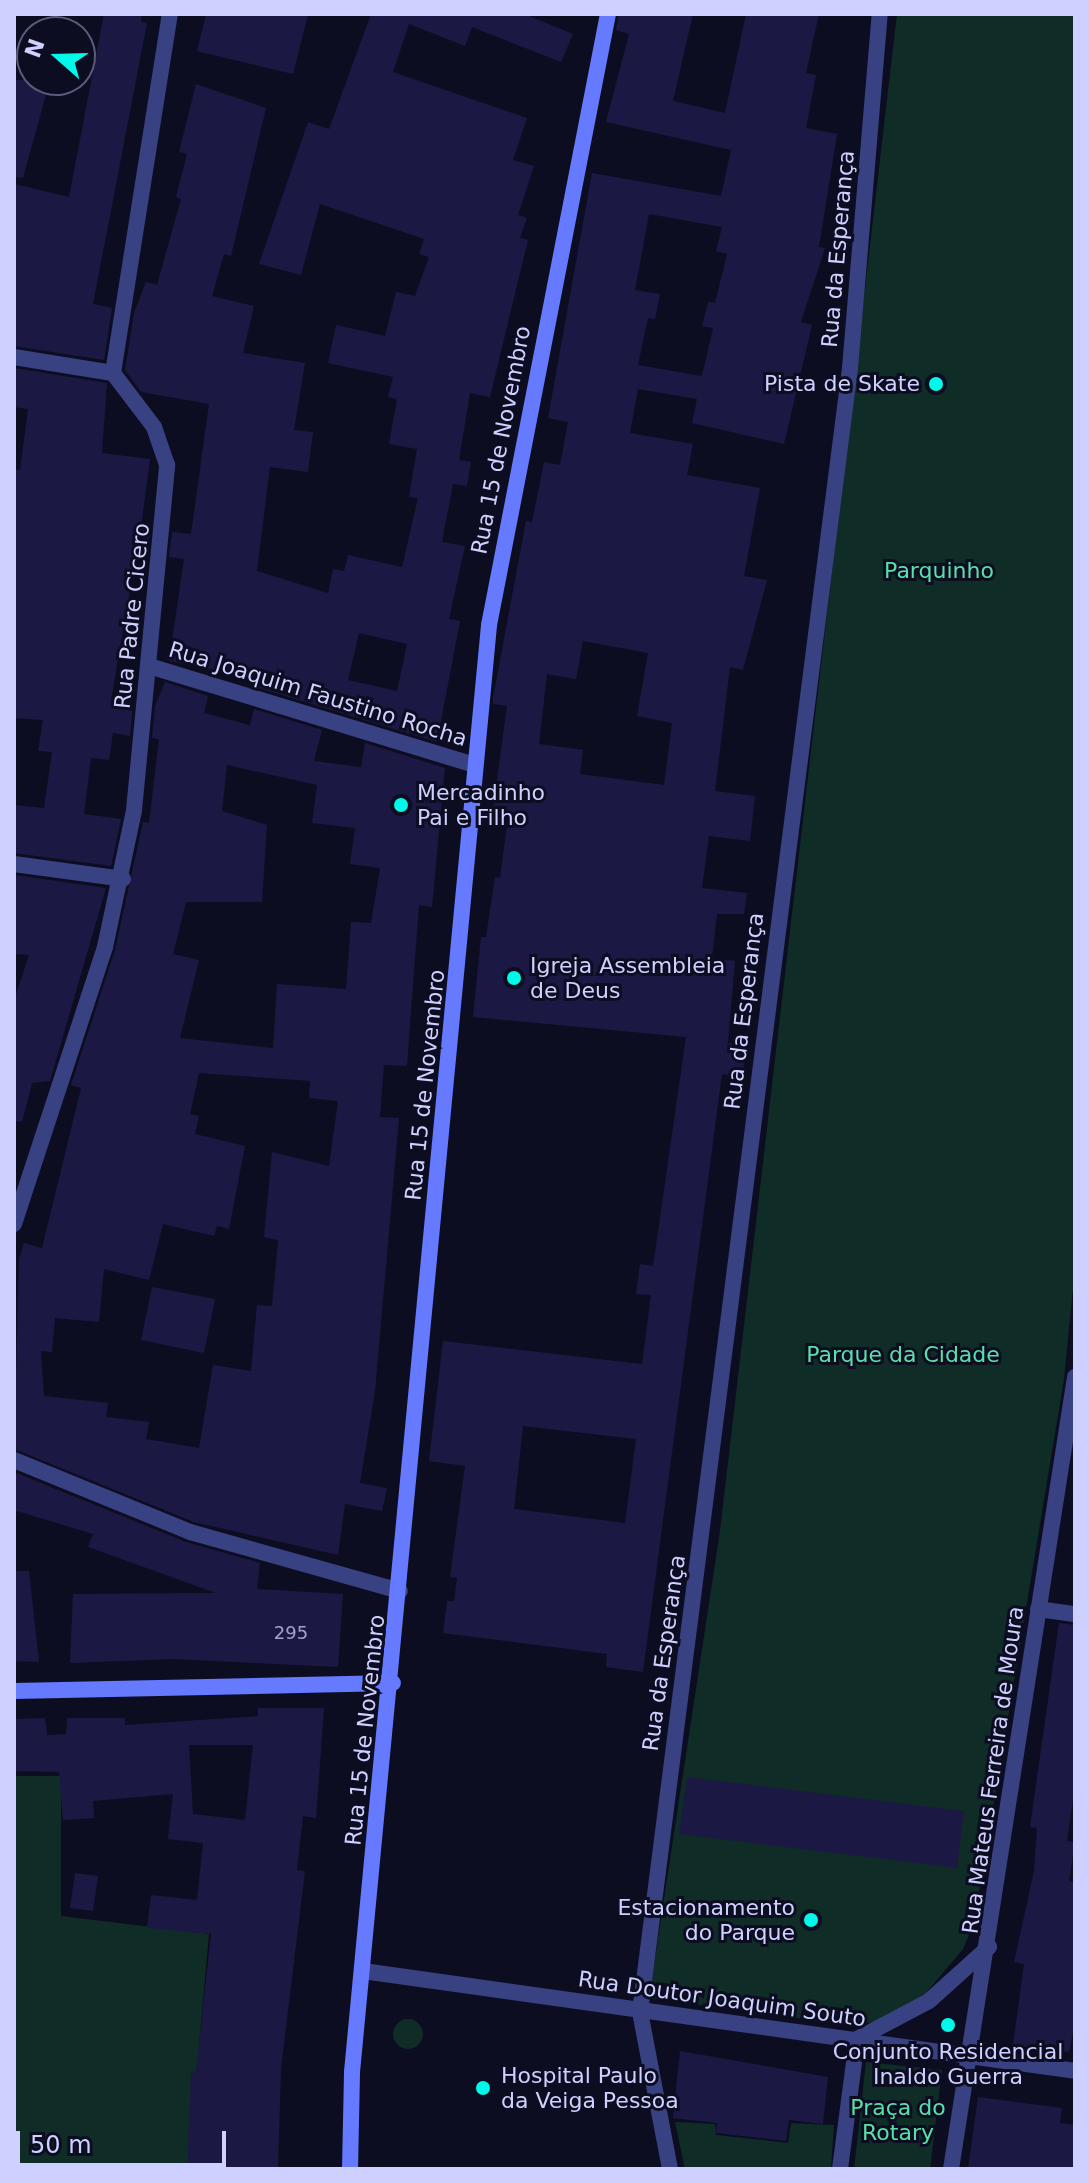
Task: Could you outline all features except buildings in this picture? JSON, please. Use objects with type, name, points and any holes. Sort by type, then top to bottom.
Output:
[{"type":"main road","name":"Rua 15 de Novembro","points":[[350,2169],[363,1971],[393,1683],[489,625],[522,440],[608,14]]},
{"type":"main road","points":[[14,1691],[393,1683]]},
{"type":"street","points":[[14,357],[113,373],[170,14]]},
{"type":"street","name":"Rua da Esperança","points":[[670,2169],[640,2012],[850,368],[880,14]]},
{"type":"street","name":"Rua Padre Cicero","points":[[14,1224],[123,879],[149,666],[167,465],[154,427],[113,373]]},
{"type":"street","name":"Rua Joaquim Faustino Rocha","points":[[149,666],[474,765]]},
{"type":"street","points":[[14,864],[123,879]]},
{"type":"street","name":"Rua Mateus Ferreira de Moura","points":[[951,2169],[989,1947],[1038,1609],[1073,1408],[1075,1377]]},
{"type":"street","points":[[14,1460],[190,1532],[400,1591]]},
{"type":"street","points":[[1038,1609],[1075,1614]]},
{"type":"street","points":[[840,2169],[857,2039],[929,2001],[989,1947]]},
{"type":"street","name":"Rua Doutor Joaquim Souto","points":[[363,1971],[1075,2071]]},
{"type":"green space","name":"Parque da Cidade","points":[[897,14],[1075,14],[1075,1268],[1064,1379],[974,1923],[963,1949],[925,1994],[891,2020],[848,2025],[649,1998],[720,1531]]},
{"type":"green space","points":[[14,1776],[61,1776],[61,1916],[209,1934],[188,2169],[14,2169]]},
{"type":"green space","points":[[408,2019],[419,2023],[423,2034],[419,2045],[408,2049],[397,2045],[393,2034],[397,2023]]},
{"type":"green space","name":"Praça do Rotary","points":[[866,2062],[942,2070],[930,2169],[854,2169]]},
{"type":"green space","points":[[675,2122],[715,2124],[716,2135],[788,2143],[791,2123],[834,2125],[831,2169],[685,2169]]},
{"type":"place","name":"Pista de Skate","points":[[936,384]]},
{"type":"place","name":"Mercadinho Pai e Filho","points":[[401,805]]},
{"type":"place","name":"Igreja Assembleia de Deus","points":[[514,978]]},
{"type":"place","name":"Estacionamento do Parque","points":[[811,1920]]},
{"type":"place","name":"Conjunto Residencial Inaldo Guerra","points":[[948,2025]]},
{"type":"place","name":"Hospital Paulo da Veiga Pessoa","points":[[483,2088]]},
{"type":"park label","name":"Parquinho","points":[[939,571]]}]
